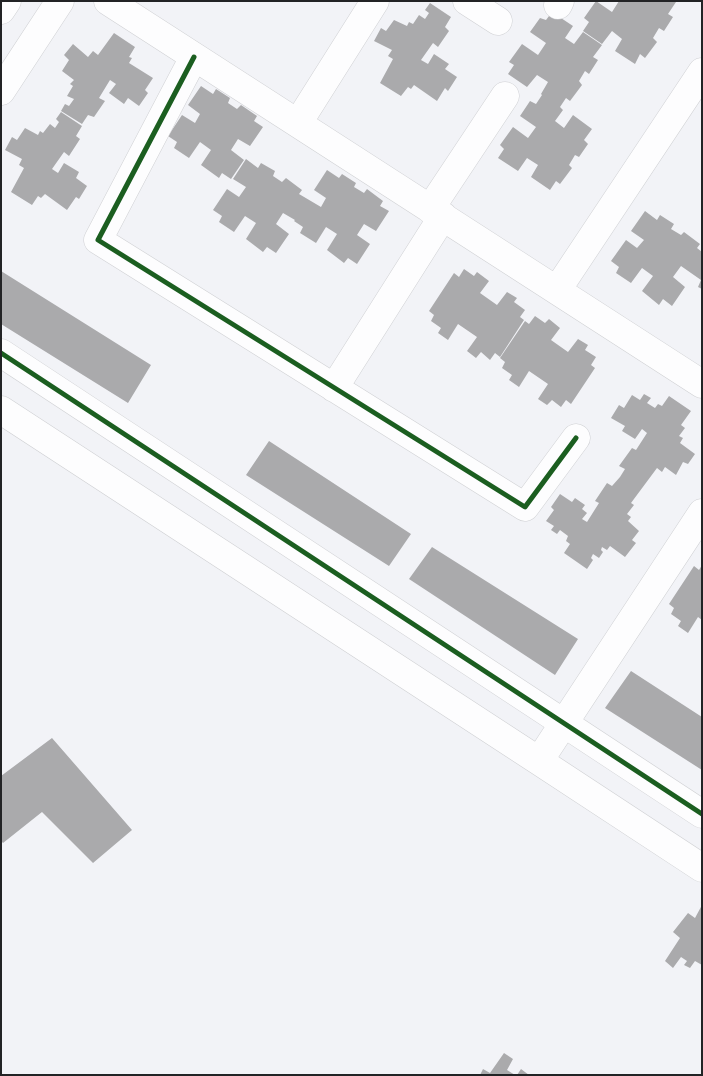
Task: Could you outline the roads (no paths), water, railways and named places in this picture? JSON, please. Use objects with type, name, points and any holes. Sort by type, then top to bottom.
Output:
[{"type":"street","points":[[1,10],[7,1]]},
{"type":"street","points":[[1,91],[60,1]]},
{"type":"street","points":[[108,1],[702,384]]},
{"type":"street","points":[[298,124],[375,1]]},
{"type":"street","points":[[466,1],[498,21]]},
{"type":"street","points":[[194,56],[98,240],[525,508],[576,438]]},
{"type":"street","points":[[557,290],[702,72]]},
{"type":"street","points":[[334,388],[505,96]]},
{"type":"street","points":[[1,353],[702,814]]},
{"type":"street","points":[[1,410],[702,868]]},
{"type":"street","points":[[539,760],[702,513]]}]
